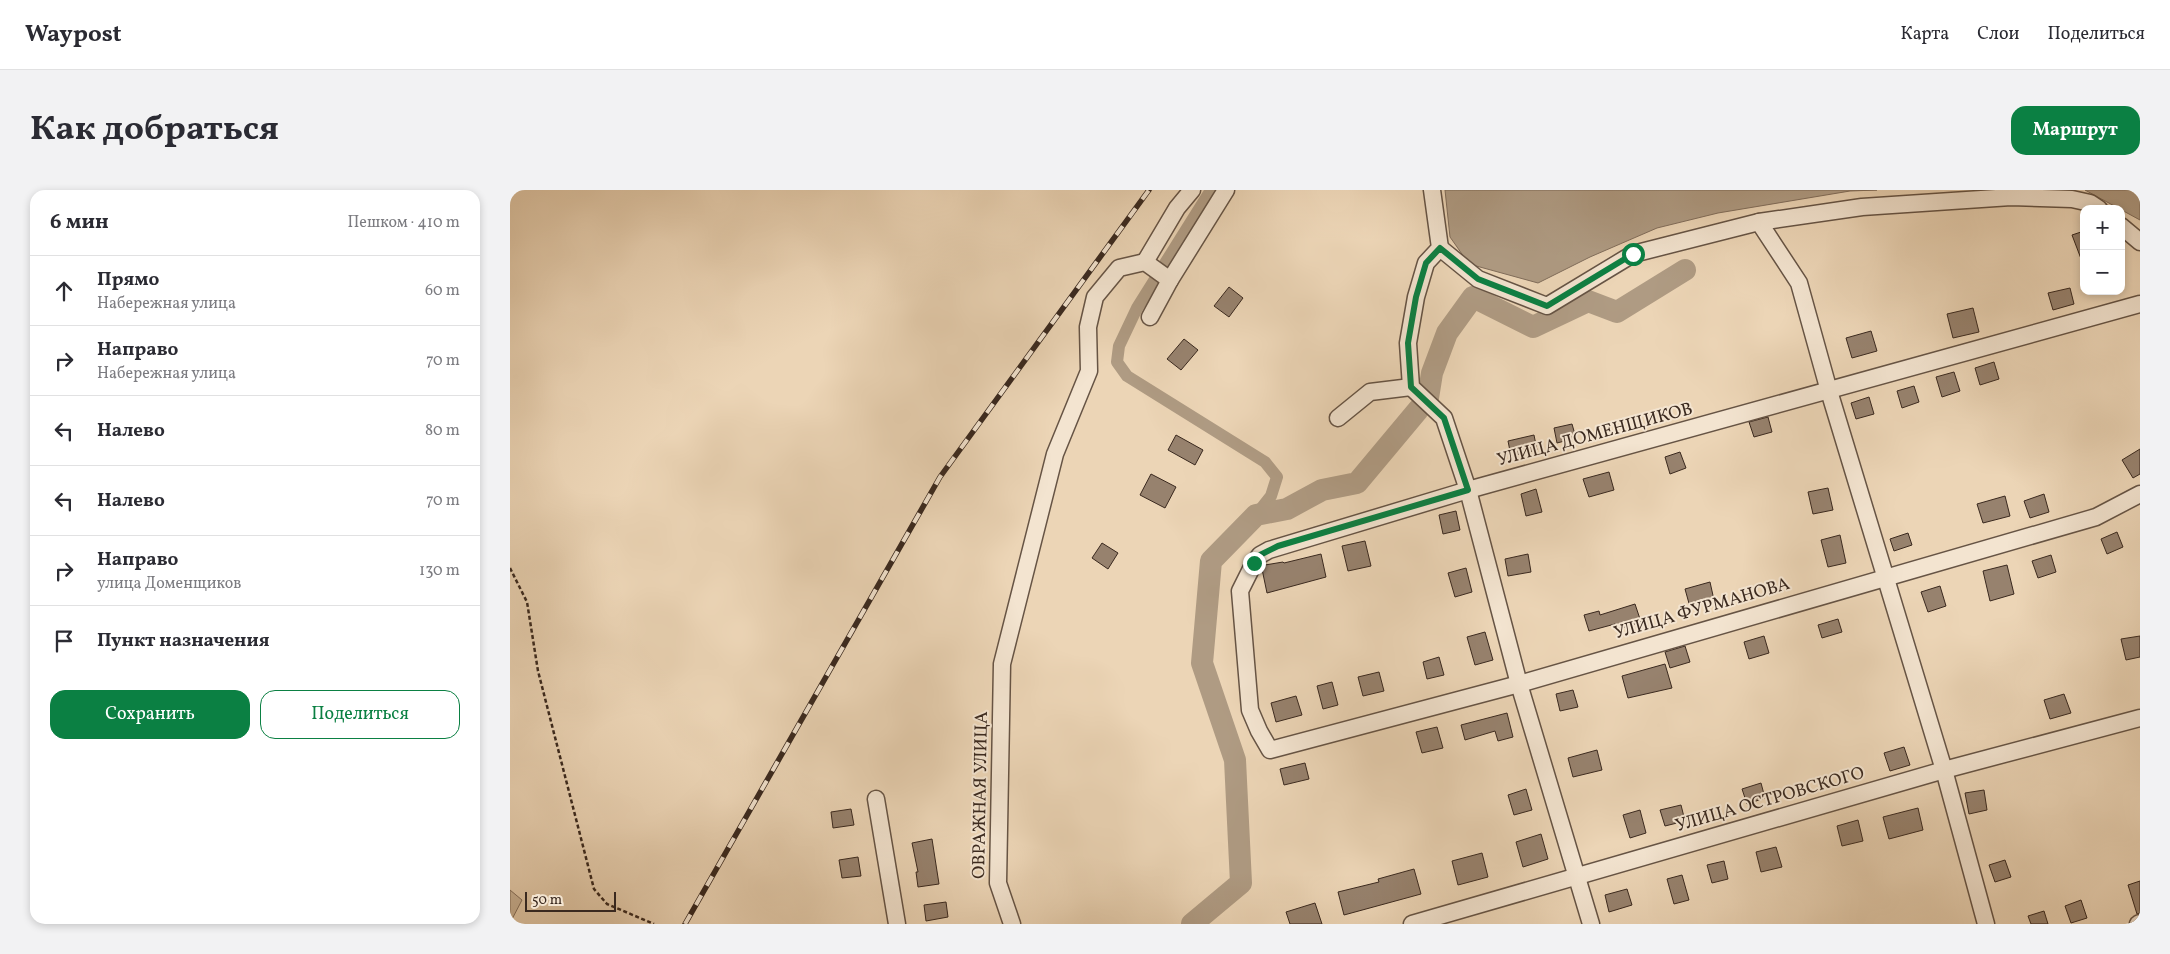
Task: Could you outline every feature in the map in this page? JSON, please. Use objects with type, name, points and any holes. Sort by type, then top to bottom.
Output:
[{"type":"street","points":[[1170,280],[1145,262],[1177,208],[1192,190]]},
{"type":"street","points":[[1150,318],[1170,280],[1226,190]]},
{"type":"street","points":[[1432,190],[1440,248],[1478,279],[1547,306],[1633,254],[1759,222],[1862,207],[2011,197],[2072,199],[2093,205]]},
{"type":"street","points":[[1759,222],[1800,283],[1829,391],[1944,770],[1986,924]]},
{"type":"street","points":[[2125,229],[2140,242]]},
{"type":"street","points":[[1440,248],[1426,263],[1416,297],[1408,343],[1411,387],[1444,418],[1468,490],[1519,684],[1591,924]]},
{"type":"street","name":"ОВРАЖНАЯ УЛИЦА","points":[[1012,924],[998,883],[1002,664],[1055,454],[1089,371],[1088,327],[1095,297],[1119,268],[1145,262]]},
{"type":"street","name":"УЛИЦА ДОМЕНЩИКОВ","points":[[1270,750],[1250,710],[1246,684],[1240,591],[1260,555],[1278,546],[1468,490],[2140,304]]},
{"type":"street","points":[[1338,418],[1370,392],[1411,387]]},
{"type":"street","name":"УЛИЦА ФУРМАНОВА","points":[[1270,750],[1519,684],[2096,517],[2140,494]]},
{"type":"street","name":"УЛИЦА ОСТРОВСКОГО","points":[[1412,924],[1577,878],[1944,770],[2140,718]]},
{"type":"street","points":[[876,800],[897,924]]},
{"type":"path","points":[[510,568],[527,602],[538,671],[594,889],[607,904],[654,924]]},
{"type":"shaded area","points":[[1445,190],[1877,190],[1850,191],[1718,213],[1657,228],[1590,257],[1538,283],[1469,264],[1450,237]]},
{"type":"shaded area","points":[[2085,190],[2140,190],[2140,220],[2125,212],[2125,205],[2112,205]]},
{"type":"shaded area","points":[[510,890],[522,900],[510,923]]},
{"type":"building","points":[[2080,232],[2080,256],[2072,235]]},
{"type":"building","points":[[1229,287],[1243,298],[1229,317],[1214,306]]},
{"type":"building","points":[[2070,288],[2074,304],[2053,310],[2048,293]]},
{"type":"building","points":[[1973,308],[1979,332],[1953,338],[1947,314]]},
{"type":"building","points":[[1871,331],[1877,351],[1852,358],[1846,338]]},
{"type":"building","points":[[1184,339],[1198,350],[1181,370],[1167,359]]},
{"type":"building","points":[[1994,362],[1999,379],[1980,385],[1975,368]]},
{"type":"building","points":[[1954,372],[1960,391],[1942,397],[1936,377]]},
{"type":"building","points":[[1914,386],[1919,402],[1902,408],[1897,391]]},
{"type":"building","points":[[1869,397],[1874,414],[1856,419],[1851,403]]},
{"type":"building","points":[[1768,417],[1772,432],[1754,437],[1749,422]]},
{"type":"building","points":[[1572,424],[1576,438],[1557,443],[1554,428]]},
{"type":"building","points":[[1176,435],[1203,450],[1195,465],[1168,450]]},
{"type":"building","points":[[1534,435],[1537,450],[1511,456],[1508,441]]},
{"type":"building","points":[[2140,449],[2140,474],[2133,478],[2122,460]]},
{"type":"building","points":[[1680,452],[1686,468],[1670,474],[1665,457]]},
{"type":"building","points":[[1609,472],[1614,490],[1589,497],[1583,479]]},
{"type":"building","points":[[1151,474],[1176,487],[1165,508],[1140,495]]},
{"type":"building","points":[[1828,488],[1833,510],[1813,514],[1808,492]]},
{"type":"building","points":[[1536,489],[1542,512],[1526,516],[1521,494]]},
{"type":"building","points":[[2044,494],[2049,512],[2030,518],[2024,501]]},
{"type":"building","points":[[2005,496],[2010,516],[1983,523],[1977,504]]},
{"type":"building","points":[[1456,511],[1460,530],[1443,534],[1439,515]]},
{"type":"building","points":[[2117,532],[2123,547],[2107,554],[2101,539]]},
{"type":"building","points":[[1908,533],[1912,545],[1894,551],[1890,539]]},
{"type":"building","points":[[1840,535],[1846,563],[1828,567],[1821,540]]},
{"type":"building","points":[[1365,541],[1371,566],[1348,571],[1342,546]]},
{"type":"building","points":[[1102,543],[1118,553],[1108,569],[1092,558]]},
{"type":"building","points":[[1321,554],[1326,577],[1267,593],[1262,569],[1265,565],[1284,563]]},
{"type":"building","points":[[1528,554],[1531,572],[1508,576],[1505,559]]},
{"type":"building","points":[[2051,555],[2056,572],[2038,578],[2032,561]]},
{"type":"building","points":[[2007,565],[2014,594],[1990,601],[1983,571]]},
{"type":"building","points":[[1466,568],[1472,592],[1455,597],[1448,573]]},
{"type":"building","points":[[1710,582],[1714,600],[1690,607],[1685,589]]},
{"type":"building","points":[[1940,586],[1946,606],[1928,612],[1921,592]]},
{"type":"building","points":[[1635,604],[1641,622],[1616,630],[1615,624],[1589,631],[1584,615],[1599,611],[1600,615]]},
{"type":"building","points":[[1838,619],[1842,632],[1822,638],[1818,625]]},
{"type":"building","points":[[1485,632],[1493,660],[1475,665],[1467,637]]},
{"type":"building","points":[[1764,636],[1769,653],[1749,659],[1744,642]]},
{"type":"building","points":[[2140,636],[2140,657],[2126,660],[2121,639]]},
{"type":"building","points":[[1685,646],[1690,662],[1670,668],[1665,652]]},
{"type":"building","points":[[1439,657],[1444,675],[1427,679],[1423,662]]},
{"type":"building","points":[[1665,664],[1672,688],[1628,698],[1622,676]]},
{"type":"building","points":[[1379,672],[1384,691],[1363,696],[1358,677]]},
{"type":"building","points":[[1332,682],[1338,705],[1323,709],[1317,686]]},
{"type":"building","points":[[1573,690],[1578,707],[1560,711],[1556,694]]},
{"type":"building","points":[[2064,694],[2071,713],[2050,719],[2044,700]]},
{"type":"building","points":[[1296,696],[1302,715],[1276,722],[1271,703]]},
{"type":"building","points":[[1507,713],[1513,737],[1498,741],[1495,731],[1465,740],[1461,725]]},
{"type":"building","points":[[1437,727],[1443,748],[1422,753],[1416,732]]},
{"type":"building","points":[[1904,747],[1910,765],[1890,771],[1884,753]]},
{"type":"building","points":[[1597,750],[1602,770],[1573,777],[1568,758]]},
{"type":"building","points":[[1305,763],[1309,779],[1284,785],[1280,769]]},
{"type":"building","points":[[1761,783],[1765,798],[1747,804],[1742,789]]},
{"type":"building","points":[[1526,789],[1532,810],[1514,815],[1508,795]]},
{"type":"building","points":[[1984,790],[1987,810],[1969,814],[1965,793]]},
{"type":"building","points":[[1681,805],[1685,821],[1665,826],[1660,810]]},
{"type":"building","points":[[1918,808],[1923,830],[1889,839],[1883,817]]},
{"type":"building","points":[[851,809],[854,825],[833,828],[831,812]]},
{"type":"building","points":[[1640,810],[1646,833],[1630,838],[1623,815]]},
{"type":"building","points":[[1858,820],[1863,841],[1842,846],[1837,826]]},
{"type":"building","points":[[1541,834],[1548,859],[1523,867],[1516,842]]},
{"type":"building","points":[[932,839],[939,884],[918,887],[916,872],[918,872],[912,843]]},
{"type":"building","points":[[1776,847],[1782,867],[1761,872],[1756,852]]},
{"type":"building","points":[[1482,853],[1488,877],[1458,885],[1452,861]]},
{"type":"building","points":[[858,857],[861,876],[842,878],[839,860]]},
{"type":"building","points":[[2005,860],[2011,877],[1995,882],[1989,865]]},
{"type":"building","points":[[1724,861],[1728,879],[1712,883],[1707,865]]},
{"type":"building","points":[[1414,869],[1421,894],[1344,915],[1338,892],[1379,882],[1378,879]]},
{"type":"building","points":[[1682,875],[1689,900],[1674,904],[1667,879]]},
{"type":"building","points":[[2140,881],[2140,913],[2137,914],[2128,885]]},
{"type":"building","points":[[1627,889],[1632,905],[1609,912],[1605,895]]},
{"type":"building","points":[[2081,900],[2087,918],[2071,923],[2065,906]]},
{"type":"building","points":[[946,902],[948,917],[926,921],[924,905]]},
{"type":"building","points":[[1315,903],[1322,924],[1290,924],[1286,912]]},
{"type":"building","points":[[2044,911],[2048,924],[2031,924],[2028,916]]},
{"type":"waterway","points":[[1211,190],[1137,308],[1119,346],[1117,362],[1127,376],[1265,462],[1277,477],[1271,496],[1256,515]]},
{"type":"waterway","points":[[1428,398],[1432,373],[1447,333],[1473,297],[1533,327],[1588,301],[1617,312],[1685,270]]},
{"type":"waterway","points":[[1192,924],[1241,883],[1235,760],[1202,663],[1211,561],[1256,515],[1287,509],[1322,490],[1357,483],[1418,410]]},
{"type":"railway","points":[[685,924],[940,477],[1149,190]]},
{"type":"route","points":[[1254,563],[1260,555],[1278,546],[1468,490],[1444,418],[1411,387],[1408,343],[1416,297],[1426,263],[1440,248],[1478,279],[1547,306],[1633,254]]}]
